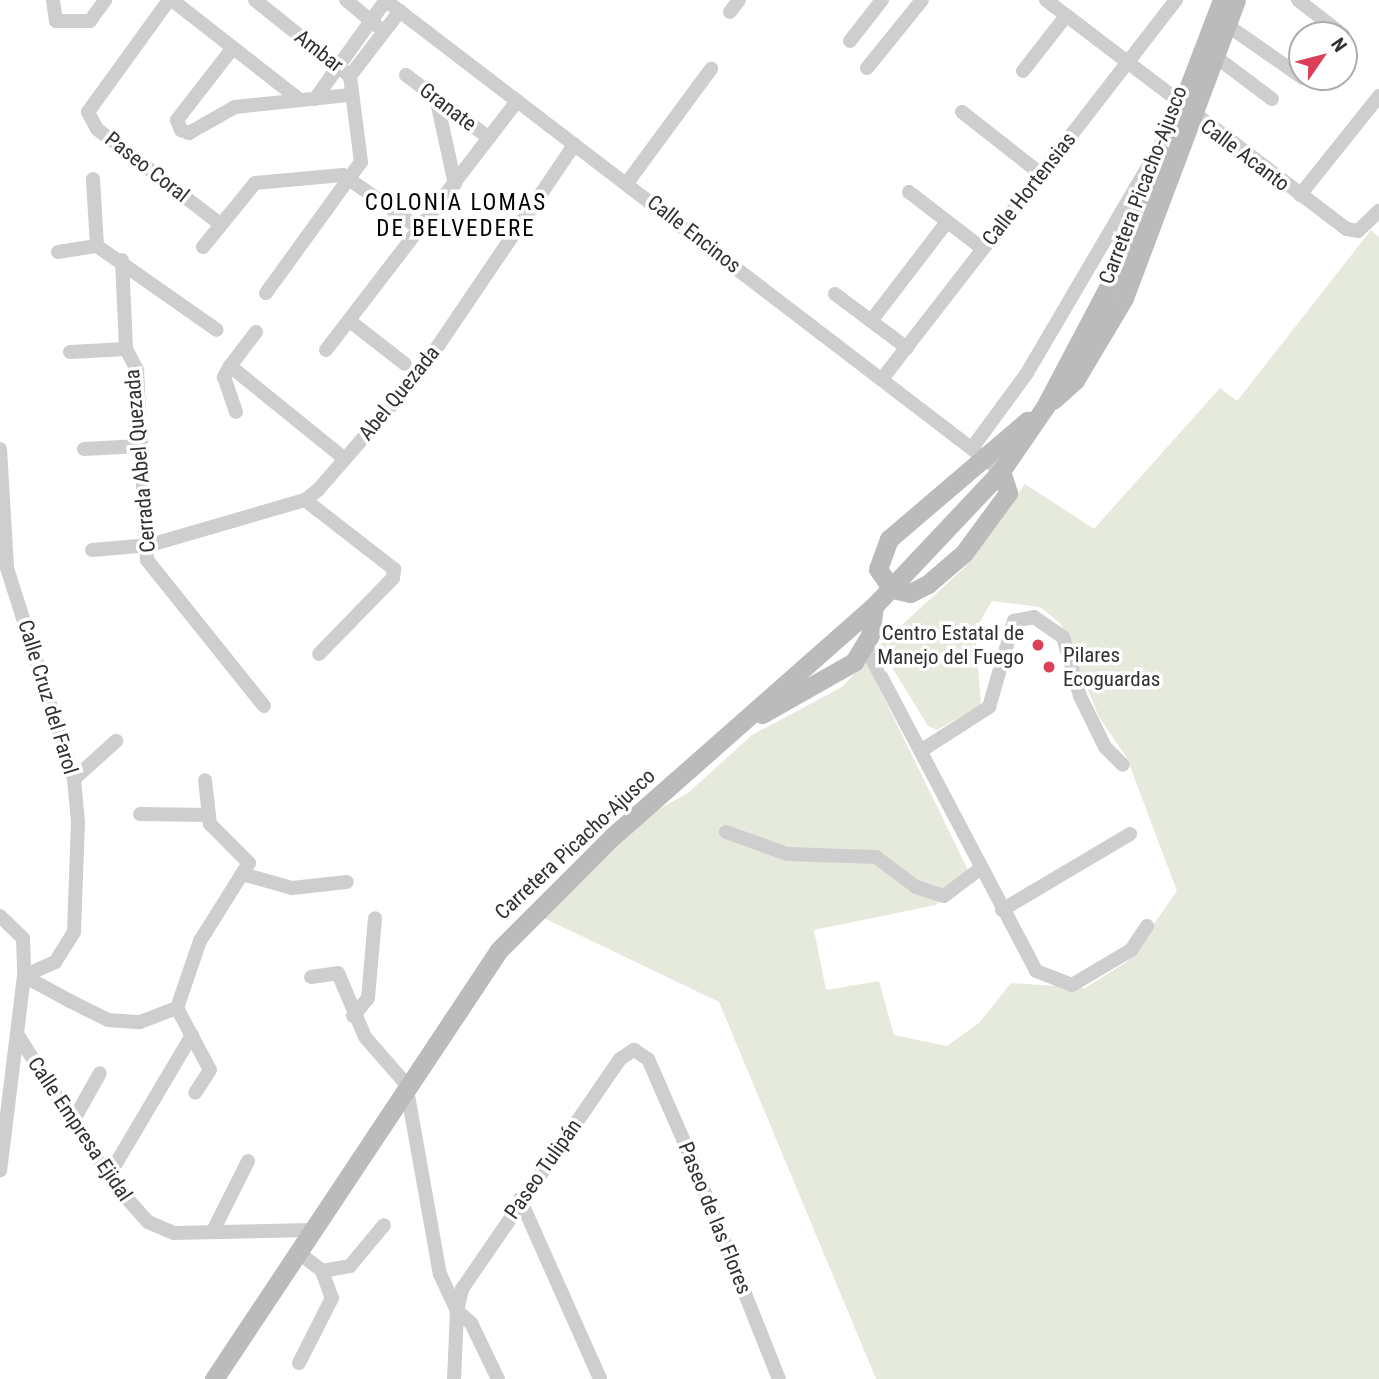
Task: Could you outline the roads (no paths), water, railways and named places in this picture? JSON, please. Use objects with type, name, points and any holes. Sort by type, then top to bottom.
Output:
[{"type":"main road","name":"Carretera Picacho-Ajusco","points":[[1001,471],[1045,407],[1075,380],[1124,298],[1222,0]]},
{"type":"main road","name":"Carretera Picacho-Ajusco","points":[[1184,116],[1216,57],[1236,0]]},
{"type":"main road","points":[[1001,471],[1008,493],[964,553],[928,584],[910,593],[892,589],[878,569],[889,539],[977,452],[1045,407]]},
{"type":"main road","name":"Carretera Picacho-Ajusco","points":[[214,1379],[470,988],[526,919],[892,589]]},
{"type":"main road","points":[[743,723],[840,673],[865,646],[874,606]]},
{"type":"street","points":[[53,0],[56,21],[90,21],[105,0]]},
{"type":"street","points":[[170,0],[232,49],[307,99]]},
{"type":"street","name":"Paseo Coral","points":[[170,0],[89,102],[97,129],[220,224]]},
{"type":"street","name":"Ambar","points":[[255,0],[350,76]]},
{"type":"street","points":[[346,0],[384,32]]},
{"type":"street","points":[[850,41],[882,0]]},
{"type":"street","points":[[867,68],[922,0]]},
{"type":"street","name":"Calle Acanto","points":[[1046,0],[1126,62],[1184,116],[1347,229],[1358,231],[1377,216]]},
{"type":"street","name":"Calle Hortensias","points":[[883,379],[1175,0]]},
{"type":"street","points":[[1298,0],[1325,21]]},
{"type":"street","points":[[307,99],[337,65],[384,1]]},
{"type":"street","name":"Calle Encinos","points":[[384,1],[400,11],[513,107],[574,145],[627,183],[1001,471]]},
{"type":"street","points":[[266,293],[361,162],[350,95],[350,76],[400,11]]},
{"type":"street","points":[[1023,71],[1066,16]]},
{"type":"street","points":[[1227,25],[1288,68]]},
{"type":"street","points":[[232,49],[177,120],[181,130],[189,133],[235,107],[350,95]]},
{"type":"street","points":[[1216,57],[1272,99]]},
{"type":"street","points":[[627,183],[711,69]]},
{"type":"street","name":"Granate","points":[[406,75],[489,138]]},
{"type":"street","points":[[1300,195],[1379,96]]},
{"type":"street","points":[[436,97],[455,184]]},
{"type":"street","points":[[326,350],[351,322],[419,228],[513,107]]},
{"type":"street","points":[[962,112],[1041,174]]},
{"type":"street","points":[[977,452],[1027,373],[1152,152],[1184,116]]},
{"type":"street","name":"Abel Quezada","points":[[92,550],[150,545],[305,500],[345,460],[419,374],[574,145]]},
{"type":"street","points":[[93,179],[97,246]]},
{"type":"street","points":[[203,247],[255,183],[350,179],[419,228]]},
{"type":"street","points":[[909,192],[983,249]]},
{"type":"street","points":[[871,321],[947,222]]},
{"type":"street","points":[[58,252],[97,246],[122,260],[217,330]]},
{"type":"street","name":"Cerrada Abel Quezada","points":[[122,260],[126,349],[137,370],[140,446],[150,545],[147,560],[154,577],[264,706]]},
{"type":"street","points":[[835,294],[906,348]]},
{"type":"street","points":[[351,322],[405,364]]},
{"type":"street","points":[[236,412],[224,377],[256,332]]},
{"type":"street","points":[[70,352],[126,349]]},
{"type":"street","points":[[230,366],[345,460]]},
{"type":"street","points":[[84,449],[140,446]]},
{"type":"street","name":"Calle Cruz del Farol","points":[[0,449],[7,568],[74,779],[74,932],[55,962],[24,976]]},
{"type":"street","points":[[305,500],[380,552],[394,569],[393,578],[319,654]]},
{"type":"street","points":[[922,750],[989,707],[1014,621],[1034,617],[1063,637],[1080,696],[1105,747],[1123,765]]},
{"type":"street","points":[[865,646],[1036,971],[1072,985],[1131,950],[1147,926]]},
{"type":"street","points":[[74,779],[116,741]]},
{"type":"street","points":[[195,1093],[210,1070],[177,1008],[200,941],[242,874],[247,857],[210,824],[205,780]]},
{"type":"street","points":[[140,814],[209,815]]},
{"type":"street","points":[[726,832],[788,854],[876,857],[916,887],[944,896],[981,868]]},
{"type":"street","points":[[1002,910],[1130,834]]},
{"type":"street","points":[[242,874],[292,888],[347,882]]},
{"type":"street","points":[[0,916],[23,937],[24,976],[0,1171]]},
{"type":"street","points":[[353,1016],[368,998],[375,918]]},
{"type":"street","points":[[311,977],[338,973],[353,1016],[406,1084],[440,1274],[457,1311],[471,1324],[498,1379]]},
{"type":"street","points":[[24,976],[108,1020],[140,1023],[177,1008]]},
{"type":"street","name":"Calle Empresa Ejidal","points":[[17,1034],[108,1177],[148,1222],[174,1233],[214,1229],[312,1230]]},
{"type":"street","points":[[108,1177],[192,1035]]},
{"type":"street","name":"Paseo Tulipán","points":[[457,1311],[462,1289],[520,1199],[620,1059],[634,1050],[648,1059]]},
{"type":"street","name":"Paseo de las Flores","points":[[648,1059],[779,1379]]},
{"type":"street","points":[[72,1123],[100,1073]]},
{"type":"street","points":[[214,1229],[248,1161]]},
{"type":"street","points":[[520,1199],[600,1379]]},
{"type":"street","points":[[322,1271],[350,1266],[384,1225]]},
{"type":"street","points":[[298,1252],[322,1271],[332,1297],[299,1363]]},
{"type":"street","points":[[454,1379],[457,1311]]},
{"type":"place","name":"Centro Estatal de Manejo del Fuego","points":[[1038,645]]},
{"type":"place","name":"Pilares Ecoguardas","points":[[1049,667]]},
{"type":"district","name":"COLONIA LOMAS DE BELVEDERE","points":[[456,216]]}]
